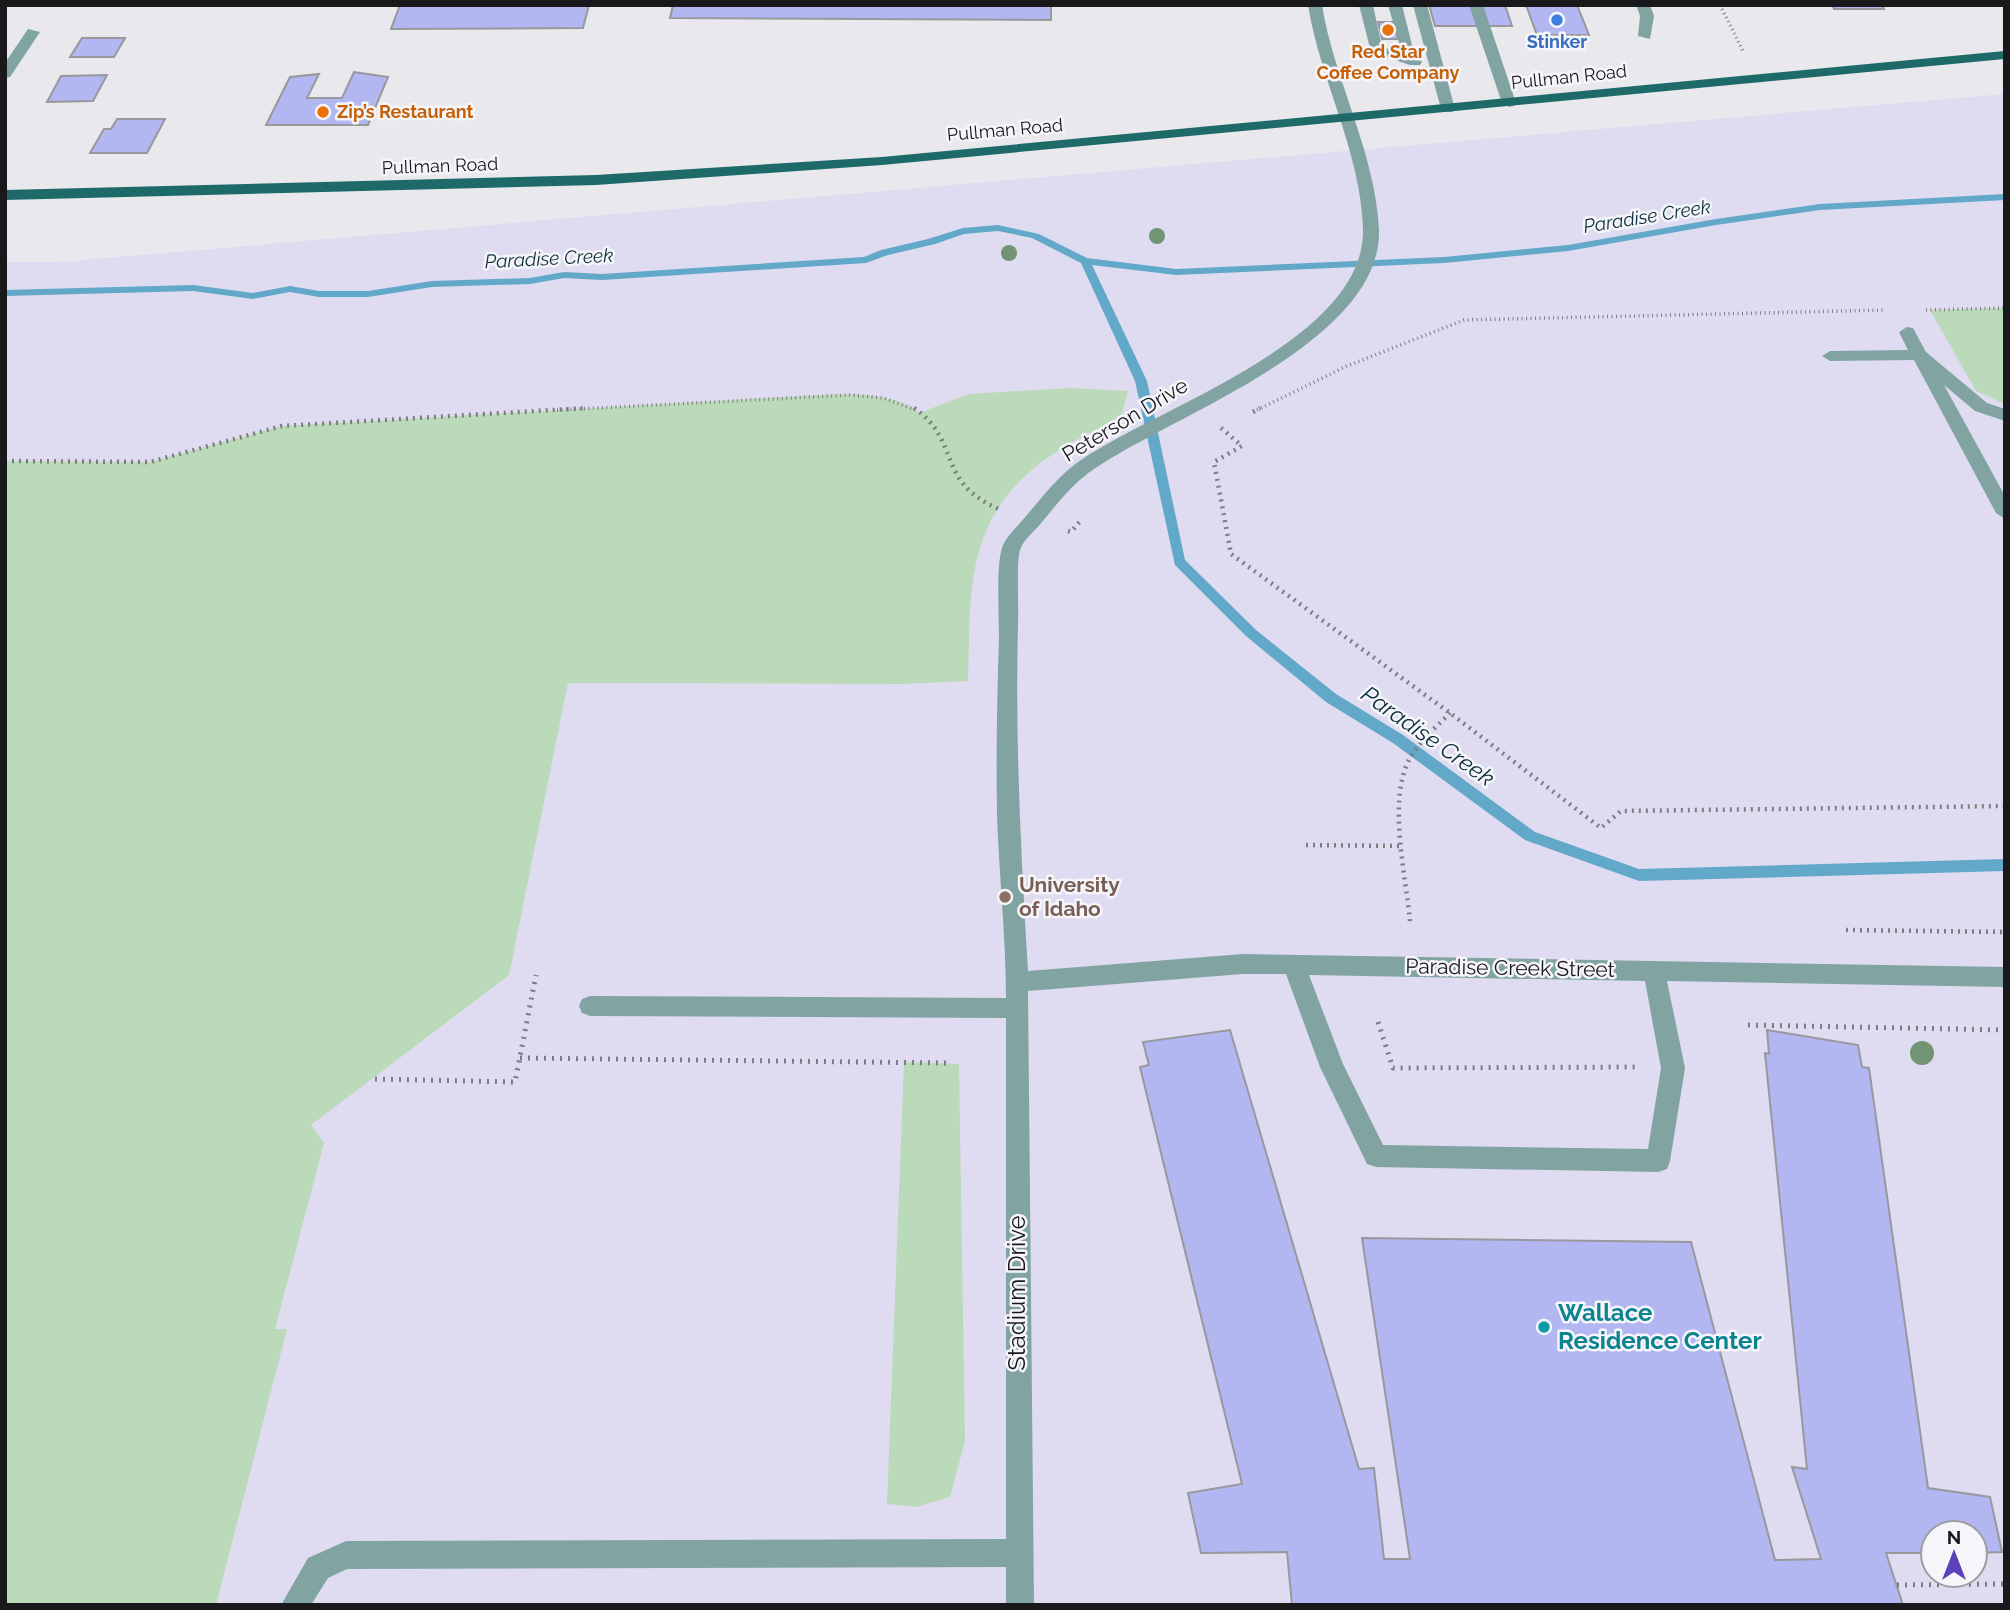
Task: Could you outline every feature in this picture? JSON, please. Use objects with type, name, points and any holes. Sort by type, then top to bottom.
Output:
[{"type":"main road","name":"Pullman Road","points":[[5,195],[596,180],[882,161],[2005,55]]},
{"type":"street","name":"Peterson Drive","points":[[1017,982],[1008,815],[1007,682],[1011,548],[1061,486],[1088,464],[1246,377],[1312,332],[1338,307],[1356,281],[1368,250],[1371,230],[1362,174],[1319,30],[1315,5]]},
{"type":"street","points":[[1366,5],[1376,49],[1415,62],[1406,50],[1395,5]]},
{"type":"street","points":[[1419,5],[1448,109]]},
{"type":"street","points":[[1476,5],[1509,103]]},
{"type":"street","points":[[1643,5],[1647,16],[1645,36]]},
{"type":"street","points":[[5,74],[33,32]]},
{"type":"street","points":[[1907,332],[2005,513]]},
{"type":"street","points":[[1830,356],[1919,355],[1981,407],[2005,415]]},
{"type":"street","name":"Paradise Creek Street","points":[[1017,982],[1243,964],[2005,977]]},
{"type":"street","points":[[1294,965],[1332,1067],[1376,1156],[1658,1161],[1673,1068],[1654,970]]},
{"type":"street","name":"Stadium Drive","points":[[1017,982],[1020,1605]]},
{"type":"street","points":[[590,1006],[1016,1008]]},
{"type":"street","points":[[295,1605],[318,1568],[346,1555],[1019,1553]]},
{"type":"path","points":[[1720,5],[1743,52]]},
{"type":"path","points":[[1916,310],[2005,308]]},
{"type":"path","points":[[1244,417],[1347,366],[1464,320],[1889,310]]},
{"type":"path","points":[[5,461],[150,462],[282,426],[784,397],[861,396],[888,400],[920,413],[940,431],[961,489],[982,505],[998,509]]},
{"type":"path","points":[[1211,433],[1232,422]]},
{"type":"path","points":[[1221,428],[1242,446],[1214,462],[1231,554],[1450,713],[1601,828],[1621,811],[2005,806]]},
{"type":"path","points":[[1061,529],[1071,532],[1087,511]]},
{"type":"path","points":[[1410,922],[1405,846],[1399,807],[1406,766],[1423,740],[1450,713]]},
{"type":"path","points":[[1306,845],[1405,846]]},
{"type":"path","points":[[1846,930],[2005,932]]},
{"type":"path","points":[[375,1079],[515,1082],[536,975]]},
{"type":"path","points":[[1378,1022],[1393,1068],[1637,1067]]},
{"type":"path","points":[[1748,1025],[2005,1030]]},
{"type":"path","points":[[520,1058],[947,1063]]},
{"type":"path","points":[[1897,1585],[2005,1584]]},
{"type":"shaded area","name":"University of Idaho","points":[[2005,94],[2005,1605],[5,1605],[5,262],[61,262]]},
{"type":"green space","points":[[2005,308],[2005,404],[1976,391],[1930,310]]},
{"type":"green space","points":[[1071,388],[1128,391],[1122,415],[1044,460],[1011,491],[994,515],[983,540],[971,593],[968,681],[902,684],[568,683],[509,975],[311,1125],[324,1143],[275,1329],[287,1329],[216,1605],[5,1605],[5,461],[150,462],[282,426],[854,394],[890,399],[920,413],[968,394]]},
{"type":"green space","points":[[904,1062],[959,1064],[965,1441],[950,1497],[916,1507],[887,1504]]},
{"type":"building","points":[[400,5],[589,5],[583,28],[391,29]]},
{"type":"building","points":[[673,5],[1051,5],[1051,20],[670,18]]},
{"type":"building","points":[[1429,5],[1505,5],[1512,26],[1435,26]]},
{"type":"building","name":"Stinker","points":[[1526,5],[1577,5],[1589,35],[1537,35]]},
{"type":"building","points":[[1832,5],[1882,5],[1884,9],[1834,9]]},
{"type":"building","name":"Red Star Coffee Company","points":[[1378,22],[1394,22],[1398,39],[1382,39]]},
{"type":"building","points":[[82,38],[125,38],[114,57],[70,57]]},
{"type":"building","name":"Zip’s Restaurant","points":[[354,72],[388,77],[368,125],[266,125],[290,77],[319,74],[307,98],[342,98]]},
{"type":"building","points":[[107,75],[93,101],[47,102],[61,76]]},
{"type":"building","points":[[117,119],[165,119],[147,153],[90,153],[104,129],[111,129]]},
{"type":"building","name":"Wallace Residence Center","points":[[1230,1030],[1359,1469],[1374,1468],[1384,1559],[1410,1559],[1362,1238],[1691,1242],[1775,1560],[1821,1559],[1792,1467],[1807,1469],[1765,1053],[1769,1054],[1767,1030],[1858,1045],[1862,1067],[1869,1068],[1928,1488],[1990,1497],[2002,1552],[1989,1552],[1989,1519],[1919,1519],[1919,1553],[1886,1553],[1903,1605],[1292,1605],[1287,1552],[1201,1553],[1188,1493],[1242,1484],[1140,1067],[1149,1065],[1143,1042]]},
{"type":"waterway","name":"Paradise Creek","points":[[1085,261],[1176,272],[1444,260],[1568,248],[1820,207],[2005,197]]},
{"type":"waterway","name":"Paradise Creek","points":[[5,293],[193,288],[253,296],[290,289],[319,294],[368,294],[432,284],[530,281],[564,275],[602,277],[866,260],[885,252],[931,242],[963,231],[998,228],[1035,236],[1085,261]]},
{"type":"waterway","name":"Paradise Creek","points":[[1085,261],[1141,381],[1179,562],[1251,633],[1331,698],[1398,739],[1530,836],[1639,875],[2005,865]]},
{"type":"place","name":"Stinker","points":[[1557,20]]},
{"type":"place","name":"Red Star Coffee Company","points":[[1388,30]]},
{"type":"place","name":"Zip’s Restaurant","points":[[323,112]]},
{"type":"place","name":"University of Idaho","points":[[1005,897]]},
{"type":"place","name":"Wallace Residence Center","points":[[1544,1327]]}]
